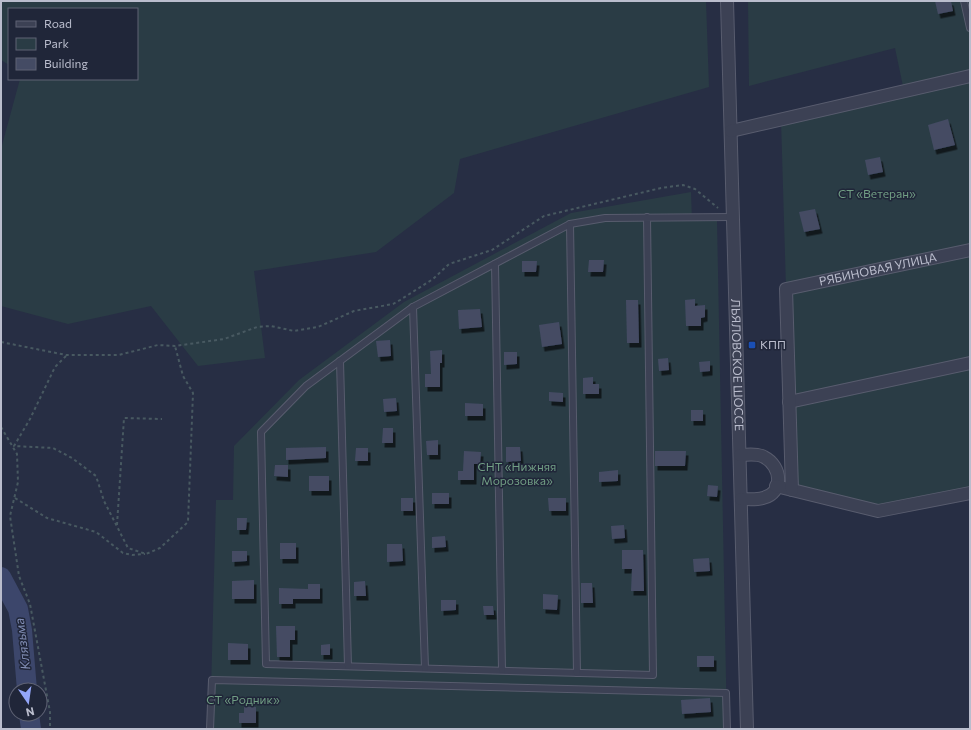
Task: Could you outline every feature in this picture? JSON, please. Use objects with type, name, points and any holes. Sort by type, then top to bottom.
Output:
[{"type":"street","name":"ЛЬЯЛОВСКОЕ ШОССЕ","points":[[727,1],[747,729]]},
{"type":"street","points":[[730,131],[970,76]]},
{"type":"street","name":"РЯБИНОВАЯ УЛИЦА","points":[[789,402],[786,289],[970,250]]},
{"type":"street","points":[[792,490],[789,402],[970,363]]},
{"type":"street","points":[[740,455],[756,454],[769,459],[777,470],[779,477],[771,494],[764,498],[741,499]]},
{"type":"street","points":[[776,486],[878,511],[970,493]]},
{"type":"lane","points":[[964,1],[970,28]]},
{"type":"lane","points":[[647,218],[653,675],[266,664],[262,432],[306,386],[413,307],[570,224],[605,218],[733,217]]},
{"type":"lane","points":[[570,224],[577,673]]},
{"type":"lane","points":[[495,264],[502,670]]},
{"type":"lane","points":[[413,307],[425,668]]},
{"type":"lane","points":[[340,361],[348,666]]},
{"type":"lane","points":[[210,729],[212,680],[726,693],[727,729]]},
{"type":"path","points":[[1,342],[66,355],[119,355],[158,345],[175,346],[224,339],[257,327],[271,326],[294,331],[318,327],[354,311],[393,304],[433,279],[449,264],[492,250],[544,216],[683,185],[695,189],[717,208],[733,217]]},
{"type":"path","points":[[14,497],[47,518],[96,532],[123,553],[132,555],[146,554],[160,548],[188,522],[193,393],[183,376],[175,346]]},
{"type":"path","points":[[14,446],[30,419],[55,367],[66,355]]},
{"type":"path","points":[[117,526],[124,418],[162,418]]},
{"type":"path","points":[[1,427],[14,446],[17,454],[18,482],[10,516],[19,576],[30,604],[50,712],[50,729]]},
{"type":"path","points":[[14,446],[53,448],[72,458],[96,476],[104,501],[128,548],[146,554]]},
{"type":"green space","points":[[1,1],[706,1],[709,87],[460,159],[454,193],[376,252],[254,271],[265,358],[198,366],[151,306],[68,324],[1,306],[1,149],[20,80],[138,80],[138,8],[8,8],[8,64],[1,60]]},
{"type":"green space","name":"СТ «Ветеран»","points":[[748,1],[970,1],[970,493],[878,511],[792,490],[781,120],[904,91],[895,48],[749,86]]},
{"type":"green space","name":"СНТ «Нижняя Морозовка»","points":[[691,192],[692,221],[717,221],[727,729],[210,729],[216,500],[233,500],[234,446],[299,380],[404,302],[571,213]]},
{"type":"building","points":[[935,1],[951,1],[953,11],[938,14]]},
{"type":"building","points":[[948,119],[955,145],[934,150],[928,125]]},
{"type":"building","points":[[880,157],[883,172],[868,175],[865,160]]},
{"type":"building","points":[[815,209],[820,229],[804,232],[799,212]]},
{"type":"building","points":[[589,260],[604,260],[603,272],[588,272]]},
{"type":"building","points":[[522,261],[537,261],[536,272],[522,272]]},
{"type":"building","points":[[695,299],[695,306],[705,305],[705,317],[701,318],[701,326],[686,326],[685,300]]},
{"type":"building","points":[[626,300],[638,300],[639,343],[627,343]]},
{"type":"building","points":[[480,309],[482,327],[459,329],[458,310]]},
{"type":"building","points":[[559,322],[562,344],[542,347],[539,325]]},
{"type":"building","points":[[390,340],[391,356],[378,357],[376,341]]},
{"type":"building","points":[[442,350],[442,363],[440,363],[440,387],[425,387],[425,374],[431,374],[430,351]]},
{"type":"building","points":[[504,352],[517,352],[517,364],[504,365]]},
{"type":"building","points":[[668,358],[669,370],[659,371],[658,359]]},
{"type":"building","points":[[710,361],[710,371],[700,372],[699,362]]},
{"type":"building","points":[[593,377],[593,384],[599,384],[599,394],[583,394],[583,378]]},
{"type":"building","points":[[549,392],[563,393],[563,402],[549,401]]},
{"type":"building","points":[[396,398],[397,411],[384,412],[383,399]]},
{"type":"building","points":[[465,403],[483,404],[483,416],[465,416]]},
{"type":"building","points":[[691,410],[703,410],[703,421],[691,421]]},
{"type":"building","points":[[383,428],[393,428],[393,443],[382,443]]},
{"type":"building","points":[[438,440],[438,455],[427,455],[426,441]]},
{"type":"building","points":[[326,447],[326,458],[286,460],[286,448]]},
{"type":"building","points":[[506,447],[520,447],[521,461],[506,462]]},
{"type":"building","points":[[356,448],[368,448],[368,461],[355,461]]},
{"type":"building","points":[[464,451],[481,452],[480,464],[474,464],[474,480],[458,480],[458,471],[463,471]]},
{"type":"building","points":[[655,451],[686,451],[685,466],[655,466]]},
{"type":"building","points":[[275,465],[288,465],[288,477],[274,476]]},
{"type":"building","points":[[618,470],[618,481],[599,482],[599,472]]},
{"type":"building","points":[[309,476],[329,476],[329,491],[309,491]]},
{"type":"building","points":[[708,485],[718,486],[717,497],[707,496]]},
{"type":"building","points":[[432,493],[449,493],[449,504],[432,504]]},
{"type":"building","points":[[401,498],[413,498],[413,511],[401,511]]},
{"type":"building","points":[[548,498],[566,498],[566,511],[549,511]]},
{"type":"building","points":[[237,518],[247,518],[246,530],[237,530]]},
{"type":"building","points":[[624,525],[625,538],[612,539],[611,526]]},
{"type":"building","points":[[445,536],[446,547],[432,548],[432,537]]},
{"type":"building","points":[[280,543],[296,543],[296,559],[280,559]]},
{"type":"building","points":[[387,544],[402,544],[403,561],[387,562]]},
{"type":"building","points":[[622,550],[643,550],[644,591],[631,591],[632,569],[622,569]]},
{"type":"building","points":[[232,551],[247,551],[247,561],[232,562]]},
{"type":"building","points":[[709,558],[710,571],[694,572],[693,559]]},
{"type":"building","points":[[254,580],[254,599],[232,599],[232,581]]},
{"type":"building","points":[[365,581],[366,596],[354,596],[354,582]]},
{"type":"building","points":[[581,583],[592,583],[593,603],[581,603]]},
{"type":"building","points":[[308,584],[320,584],[320,599],[293,599],[293,604],[279,604],[279,588],[308,589]]},
{"type":"building","points":[[543,594],[558,595],[557,610],[543,609]]},
{"type":"building","points":[[441,600],[456,600],[456,610],[441,611]]},
{"type":"building","points":[[483,606],[493,606],[494,615],[484,615]]},
{"type":"building","points":[[276,626],[295,626],[295,640],[290,640],[290,657],[277,657]]},
{"type":"building","points":[[228,643],[248,644],[248,660],[228,660]]},
{"type":"building","points":[[330,644],[330,655],[321,655],[321,645]]},
{"type":"building","points":[[697,656],[714,656],[714,667],[697,667]]},
{"type":"building","points":[[710,698],[711,712],[682,714],[681,700]]},
{"type":"building","points":[[244,707],[256,707],[256,723],[239,723],[239,713],[244,713]]},
{"type":"waterway","name":"Клязьма","points":[[1,577],[18,609],[22,630],[26,682]]},
{"type":"waterway","name":"Клязьма","points":[[30,722],[31,729]]},
{"type":"place","name":"КПП","points":[[752,345]]},
{"type":"park label","name":"СТ «Родник»","points":[[243,700]]}]
